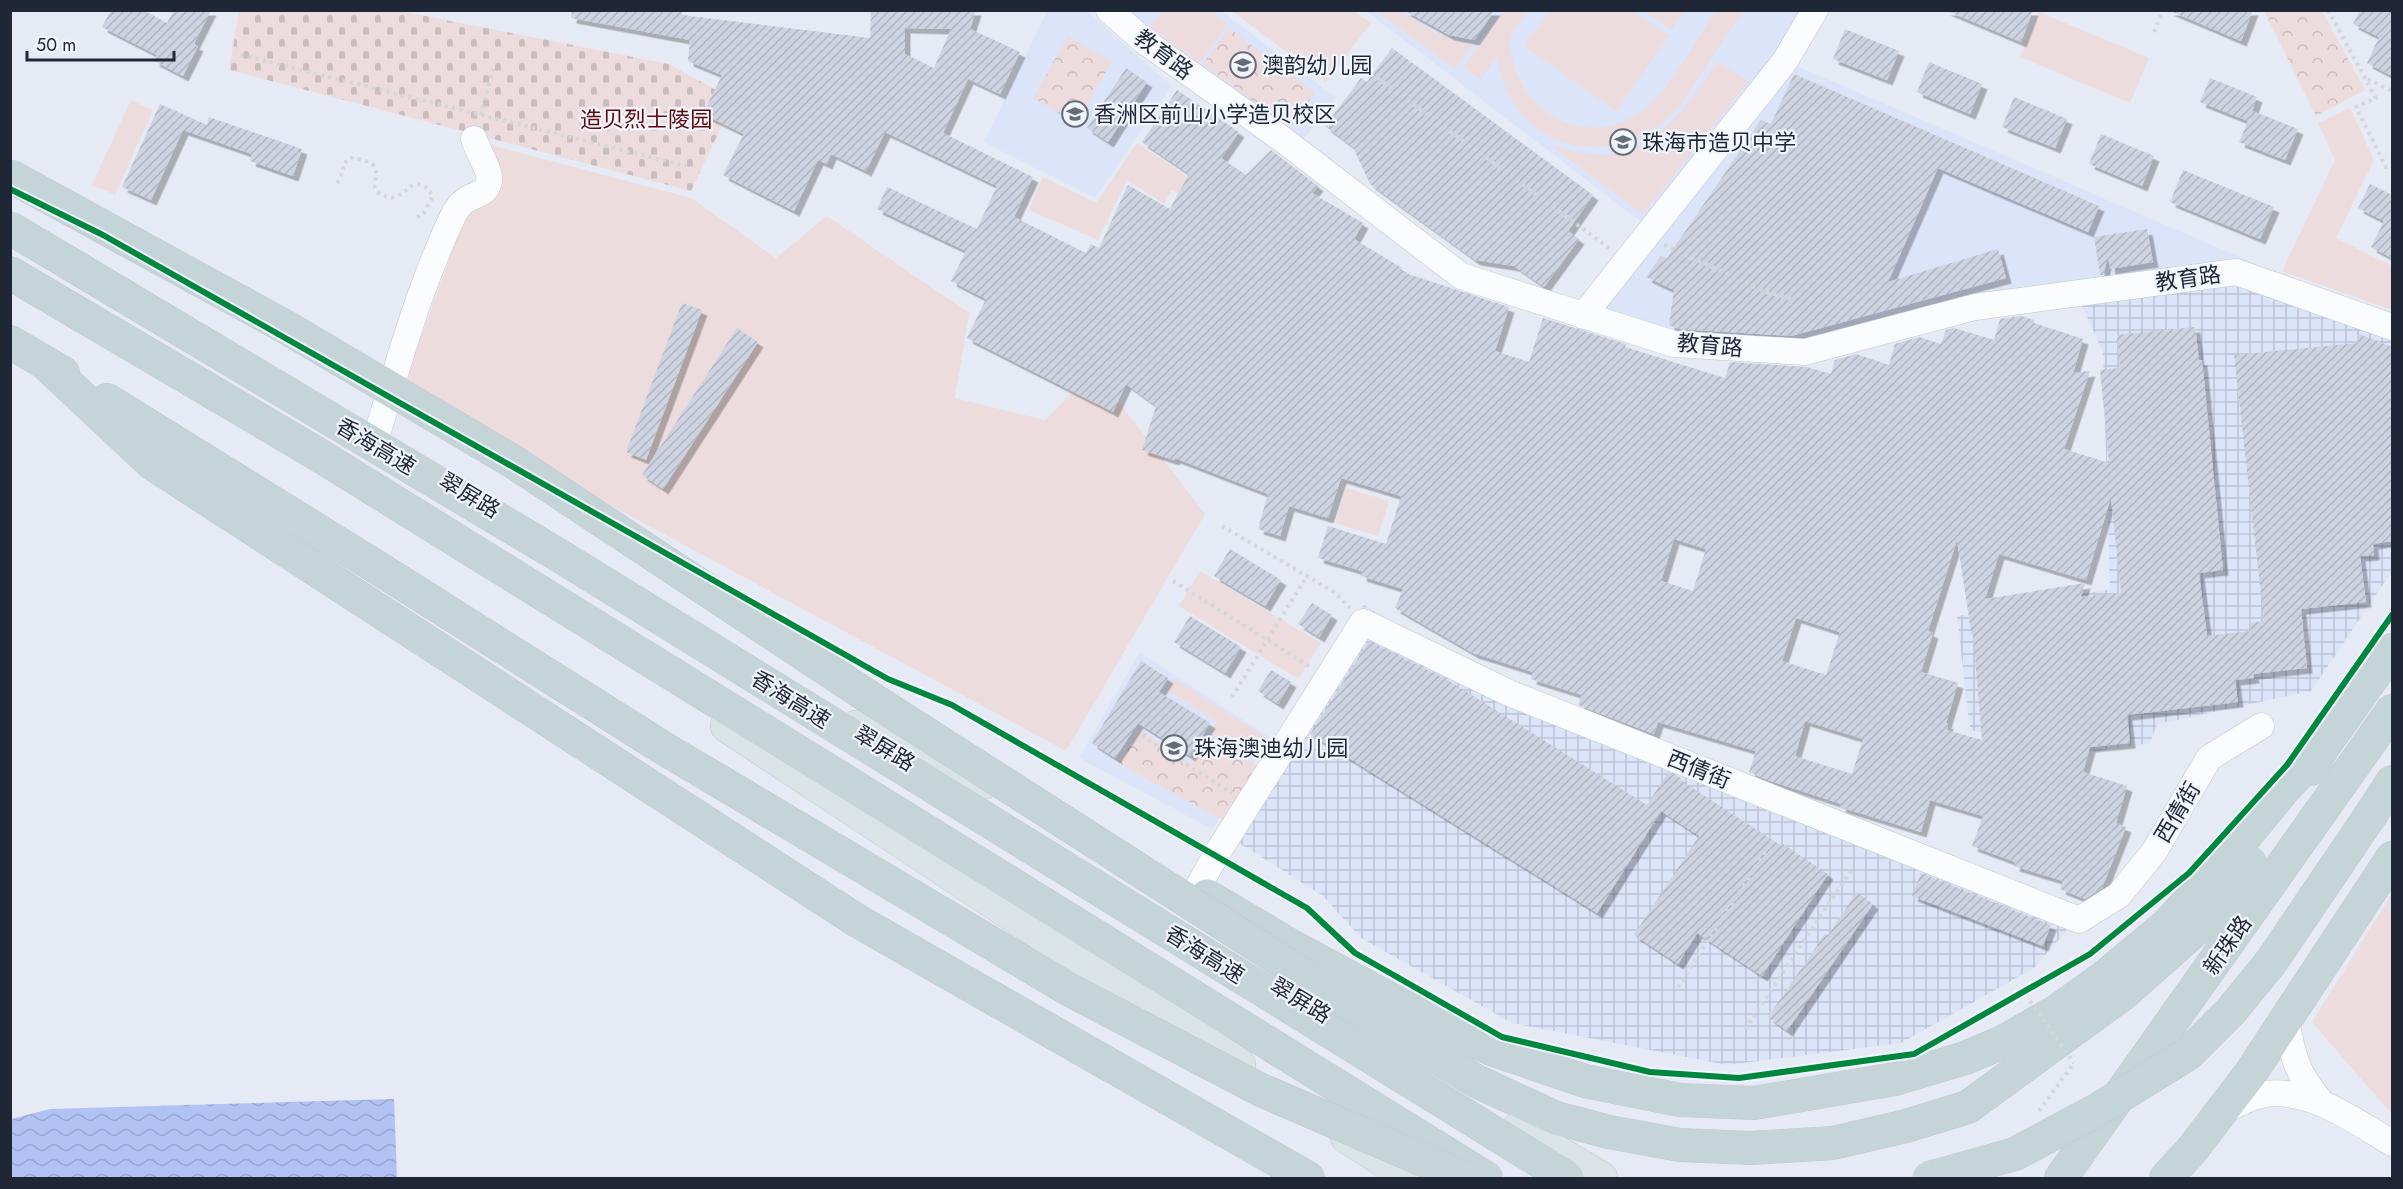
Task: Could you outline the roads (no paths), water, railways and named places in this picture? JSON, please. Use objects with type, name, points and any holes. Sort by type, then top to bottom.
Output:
[{"type":"highway","points":[[10,176],[284,326],[512,461],[875,701],[1322,987],[1476,1081],[1556,1118],[1609,1132],[1680,1145],[1751,1148],[1833,1143],[1906,1126],[1968,1107],[2124,993],[2196,929],[2232,888],[2294,801],[2321,750],[2392,650]]},
{"type":"highway","name":"香海高速","points":[[10,228],[550,550],[1568,1179]]},
{"type":"highway","name":"香海高速","points":[[10,273],[314,452],[1486,1179]]},
{"type":"highway","points":[[10,342],[660,746],[1070,990],[1261,1090],[1465,1179]]},
{"type":"highway","points":[[44,362],[153,464],[856,920],[1308,1179]]},
{"type":"highway","name":"新珠路","points":[[2061,1179],[2392,711]]},
{"type":"highway","points":[[1100,831],[1293,947],[1405,1007],[1491,1049],[1585,1081],[1680,1100],[1754,1102],[1896,1080],[1965,1058],[2004,1042],[2057,1011],[2103,978],[2167,925],[2225,861],[2285,788],[2321,750]]},
{"type":"highway","points":[[1929,1179],[2015,1154],[2097,1110],[2188,1054],[2231,1011],[2271,962],[2392,782]]},
{"type":"highway","points":[[2166,1179],[2192,1151],[2250,1074],[2392,858]]},
{"type":"main road","name":"翠屏路","points":[[10,233],[85,271],[376,438],[1346,1028],[1601,1179]]},
{"type":"main road","points":[[10,291],[59,316],[444,538],[1411,1179]]},
{"type":"main road","points":[[839,720],[1100,831]]},
{"type":"street","name":"教育路","points":[[1108,10],[1144,41],[1282,138],[1461,276],[1674,344],[1805,352],[1975,307],[2236,272],[2392,327]]},
{"type":"street","points":[[1583,316],[1785,61],[1815,10]]},
{"type":"street","points":[[376,438],[413,317],[452,218],[465,200],[484,192],[489,182],[490,177],[474,139]]},
{"type":"street","name":"西倩街","points":[[1197,889],[1248,803],[1363,622],[1509,693],[2079,920],[2119,895],[2154,852],[2209,758],[2261,726]]},
{"type":"street","points":[[2286,1020],[2297,1069],[2321,1102]]},
{"type":"street","points":[[2220,1113],[2264,1094],[2287,1094],[2321,1102],[2392,1143]]},
{"type":"water","points":[[394,1099],[397,1178],[11,1178],[11,1119],[50,1109]]},
{"type":"place","name":"澳韵幼儿园","points":[[1243,65]]},
{"type":"place","name":"香洲区前山小学造贝校区","points":[[1075,114]]},
{"type":"place","name":"珠海市造贝中学","points":[[1623,142]]},
{"type":"place","name":"珠海澳迪幼儿园","points":[[1174,748]]},
{"type":"park label","name":"造贝烈士陵园","points":[[646,119]]}]
